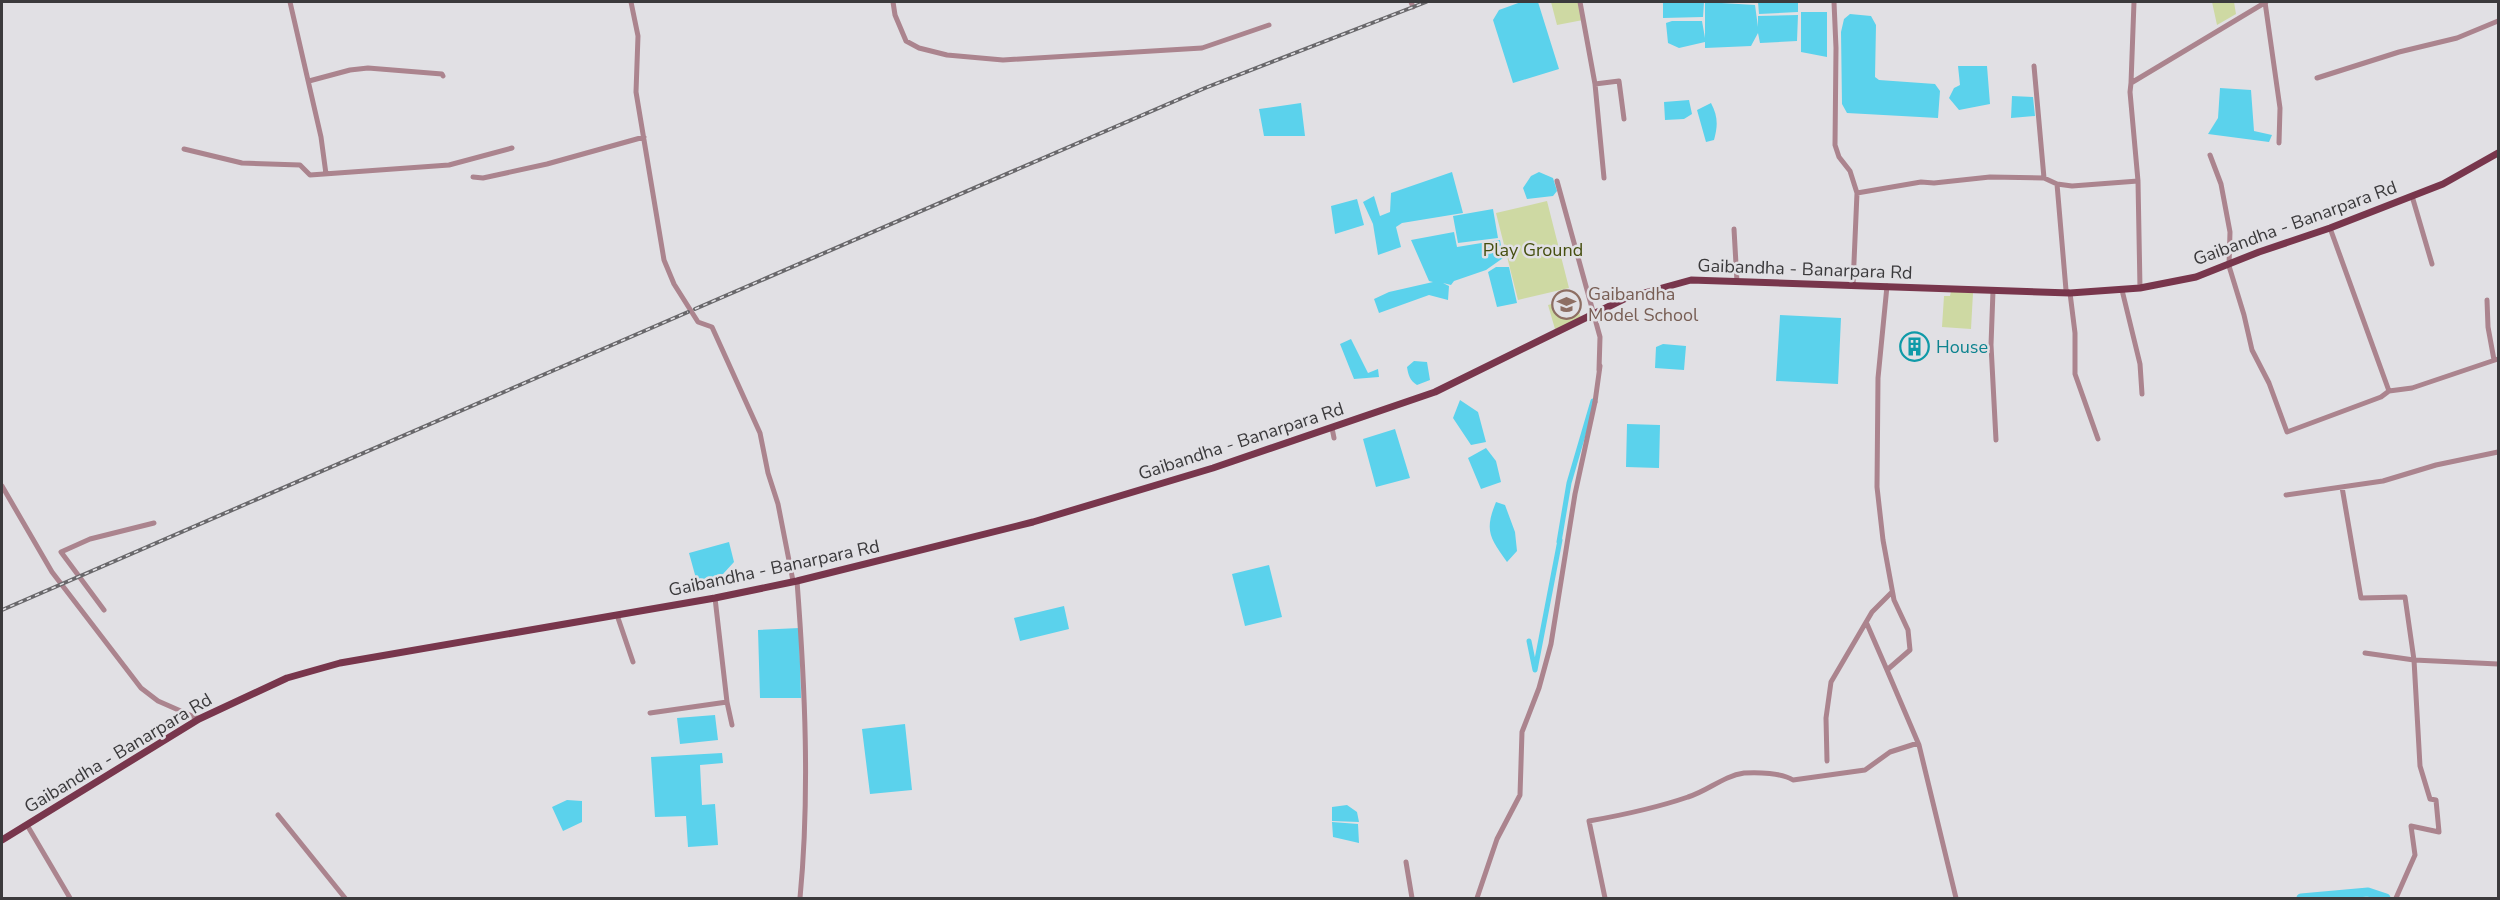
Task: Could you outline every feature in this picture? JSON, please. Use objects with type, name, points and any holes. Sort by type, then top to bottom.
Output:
[{"type":"main road","name":"Gaibandha - Banarpara Rd","points":[[2,840],[199,719],[287,678],[340,663],[715,598],[795,581],[1033,522],[1173,484],[1435,392],[1626,298],[1691,280],[2070,293],[2140,288],[2196,277],[2229,266],[2259,252],[2330,228],[2443,184],[2499,153]]},
{"type":"street","points":[[290,2],[321,137],[326,174]]},
{"type":"street","points":[[631,2],[638,36],[636,92],[664,260],[674,284],[698,322],[712,327],[760,433],[795,581],[801,641],[804,788],[804,856],[800,898]]},
{"type":"street","points":[[893,2],[895,15],[906,41],[932,52],[1003,60],[1202,48],[1269,26]]},
{"type":"street","points":[[1580,2],[1595,84],[1604,178]]},
{"type":"street","points":[[1834,2],[1835,145],[1839,157],[1850,171],[1857,193],[1853,285]]},
{"type":"street","points":[[2133,2],[2130,92],[2138,181],[2140,288]]},
{"type":"street","points":[[2131,83],[2266,2],[2280,108],[2278,143]]},
{"type":"street","points":[[2317,78],[2399,52],[2457,38],[2499,21]]},
{"type":"street","points":[[2034,66],[2044,178]]},
{"type":"street","points":[[309,81],[350,70],[368,68],[442,74],[443,76]]},
{"type":"street","points":[[1595,84],[1619,81],[1624,119]]},
{"type":"street","points":[[473,177],[483,178],[547,164],[644,137]]},
{"type":"street","points":[[184,149],[242,163],[300,165],[310,175],[449,165],[512,148]]},
{"type":"street","points":[[2210,155],[2220,184],[2230,232],[2229,266],[2252,350],[2269,383],[2287,432],[2381,397],[2389,391],[2412,388],[2496,360],[2488,327],[2487,300]]},
{"type":"street","points":[[1857,193],[1921,182],[1990,177],[2044,178],[2057,184],[2072,186],[2138,181]]},
{"type":"street","points":[[1557,181],[1600,337],[1598,384]]},
{"type":"street","points":[[2057,184],[2066,290],[2070,293],[2075,333],[2075,374],[2098,439]]},
{"type":"street","points":[[2412,196],[2432,264]]},
{"type":"street","points":[[2330,228],[2389,391]]},
{"type":"street","points":[[1734,230],[1737,282]]},
{"type":"street","points":[[1887,286],[1880,354],[1876,440],[1877,487],[1892,591],[1908,630],[1910,650],[1887,670]]},
{"type":"street","points":[[2122,290],[2140,364],[2142,394]]},
{"type":"street","points":[[1993,291],[1991,345],[1996,440]]},
{"type":"street","points":[[1477,898],[1497,839],[1520,795],[1522,732],[1539,688],[1551,644],[1575,494],[1595,402],[1604,338],[1593,314]]},
{"type":"street","points":[[1332,428],[1334,438]]},
{"type":"street","points":[[2286,495],[2383,481],[2436,465],[2499,452]]},
{"type":"street","points":[[2,486],[52,572],[141,688],[158,700],[199,719]]},
{"type":"street","points":[[2342,486],[2361,598],[2405,597],[2414,660],[2420,766],[2430,800],[2436,800],[2439,832],[2411,826],[2415,855],[2397,898]]},
{"type":"street","points":[[104,610],[61,552],[90,538],[154,523]]},
{"type":"street","points":[[1827,761],[1826,717],[1831,682],[1861,628],[1867,624],[1872,612],[1892,591]]},
{"type":"street","points":[[715,598],[727,702],[732,725]]},
{"type":"street","points":[[617,615],[633,662]]},
{"type":"street","points":[[1867,624],[1918,743],[1956,898]]},
{"type":"street","points":[[2365,652],[2414,660],[2499,664]]},
{"type":"street","points":[[650,713],[727,702]]},
{"type":"street","points":[[1605,898],[1589,821],[1637,813],[1688,797],[1745,773],[1787,776],[1793,780],[1864,770],[1890,752],[1918,743]]},
{"type":"street","points":[[278,815],[345,898]]},
{"type":"street","points":[[27,825],[70,898]]},
{"type":"street","points":[[1406,862],[1412,898]]},
{"type":"green space","points":[[1551,2],[1579,2],[1583,20],[1557,25]]},
{"type":"green space","points":[[2212,2],[2234,2],[2236,14],[2217,25]]},
{"type":"green space","name":"Play Ground","points":[[1547,201],[1569,288],[1518,300],[1496,213]]},
{"type":"green space","points":[[1951,291],[1973,293],[1971,329],[1942,327],[1944,296],[1950,296]]},
{"type":"green space","points":[[1574,298],[1581,318],[1555,329],[1548,305]]},
{"type":"water","points":[[1521,2],[1538,2],[1559,69],[1513,83],[1493,20],[1499,10]]},
{"type":"water","points":[[1663,2],[1704,2],[1703,17],[1663,18]]},
{"type":"water","points":[[1705,2],[1755,5],[1758,27],[1758,16],[1798,15],[1797,41],[1760,43],[1758,33],[1751,46],[1705,48],[1705,42],[1679,48],[1668,43],[1666,23],[1672,21],[1702,21],[1705,38]]},
{"type":"water","points":[[1758,2],[1798,2],[1798,12],[1759,14]]},
{"type":"water","points":[[1801,12],[1827,12],[1827,57],[1801,52]]},
{"type":"water","points":[[1850,14],[1871,16],[1876,25],[1875,77],[1879,80],[1935,84],[1940,91],[1938,118],[1847,113],[1842,104],[1841,32],[1844,19]]},
{"type":"water","points":[[1958,66],[1987,66],[1990,104],[1959,110],[1949,98],[1954,88],[1960,85]]},
{"type":"water","points":[[2220,88],[2251,90],[2254,131],[2272,135],[2269,142],[2208,134],[2218,118]]},
{"type":"water","points":[[2012,96],[2033,97],[2035,116],[2011,118]]},
{"type":"water","points":[[1689,100],[1692,114],[1684,119],[1665,120],[1664,102]]},
{"type":"water","points":[[1301,103],[1305,136],[1264,136],[1259,109]]},
{"type":"water","points":[[1711,103],[1717,121],[1716,130],[1714,140],[1706,142],[1697,110]]},
{"type":"water","points":[[1452,172],[1463,213],[1402,223],[1396,227],[1401,247],[1378,255],[1373,224],[1363,202],[1374,196],[1380,216],[1390,212],[1391,193]]},
{"type":"water","points":[[1539,172],[1553,178],[1557,191],[1553,196],[1527,199],[1523,188],[1531,176]]},
{"type":"water","points":[[1357,199],[1364,225],[1335,234],[1331,206]]},
{"type":"water","points":[[1493,209],[1498,238],[1458,243],[1453,216]]},
{"type":"water","points":[[1454,232],[1457,247],[1500,240],[1503,258],[1486,270],[1454,281],[1451,285],[1443,283],[1449,286],[1448,300],[1429,295],[1379,313],[1374,299],[1389,292],[1433,282],[1429,281],[1411,240]]},
{"type":"water","points":[[1496,267],[1509,267],[1517,303],[1497,307],[1488,272]]},
{"type":"water","points":[[1780,315],[1841,318],[1838,384],[1776,381]]},
{"type":"water","points":[[1351,339],[1368,373],[1378,369],[1379,377],[1354,379],[1340,344]]},
{"type":"water","points":[[1663,344],[1686,346],[1684,370],[1655,368],[1656,347]]},
{"type":"water","points":[[1414,361],[1427,362],[1430,380],[1417,385],[1413,381],[1407,367]]},
{"type":"water","points":[[1460,400],[1478,412],[1486,442],[1471,445],[1453,418]]},
{"type":"water","points":[[1627,424],[1660,425],[1659,468],[1626,467]]},
{"type":"water","points":[[1395,429],[1410,478],[1376,487],[1363,439]]},
{"type":"water","points":[[1486,448],[1496,461],[1501,482],[1481,489],[1468,458]]},
{"type":"water","points":[[1496,502],[1505,505],[1515,532],[1517,551],[1507,562],[1496,547],[1491,534],[1490,520]]},
{"type":"water","points":[[729,542],[734,562],[723,574],[697,582],[689,553]]},
{"type":"water","points":[[1269,565],[1282,617],[1245,626],[1232,574]]},
{"type":"water","points":[[1064,606],[1069,629],[1020,641],[1014,618]]},
{"type":"water","points":[[799,628],[801,698],[760,698],[758,630]]},
{"type":"water","points":[[715,715],[718,740],[680,744],[677,718]]},
{"type":"water","points":[[905,724],[912,790],[870,794],[862,729]]},
{"type":"water","points":[[722,753],[723,763],[700,765],[702,805],[715,804],[718,845],[688,847],[686,816],[655,817],[651,757]]},
{"type":"water","points":[[567,800],[582,801],[582,822],[563,831],[552,807]]},
{"type":"water","points":[[1347,805],[1357,812],[1359,822],[1332,821],[1332,807]]},
{"type":"water","points":[[1332,822],[1358,824],[1359,843],[1333,837]]},
{"type":"waterway","points":[[1559,542],[1569,483],[1593,401]]},
{"type":"waterway","points":[[1529,641],[1535,670],[1560,540]]},
{"type":"waterway","points":[[2301,898],[2368,892],[2386,898]]},
{"type":"railway","points":[[695,309],[1205,88],[1426,2]]},
{"type":"railway","points":[[2,610],[688,312]]},
{"type":"place","name":"Gaibandha Model School","points":[[1567,304]]},
{"type":"place","name":"House","points":[[1915,347]]}]
